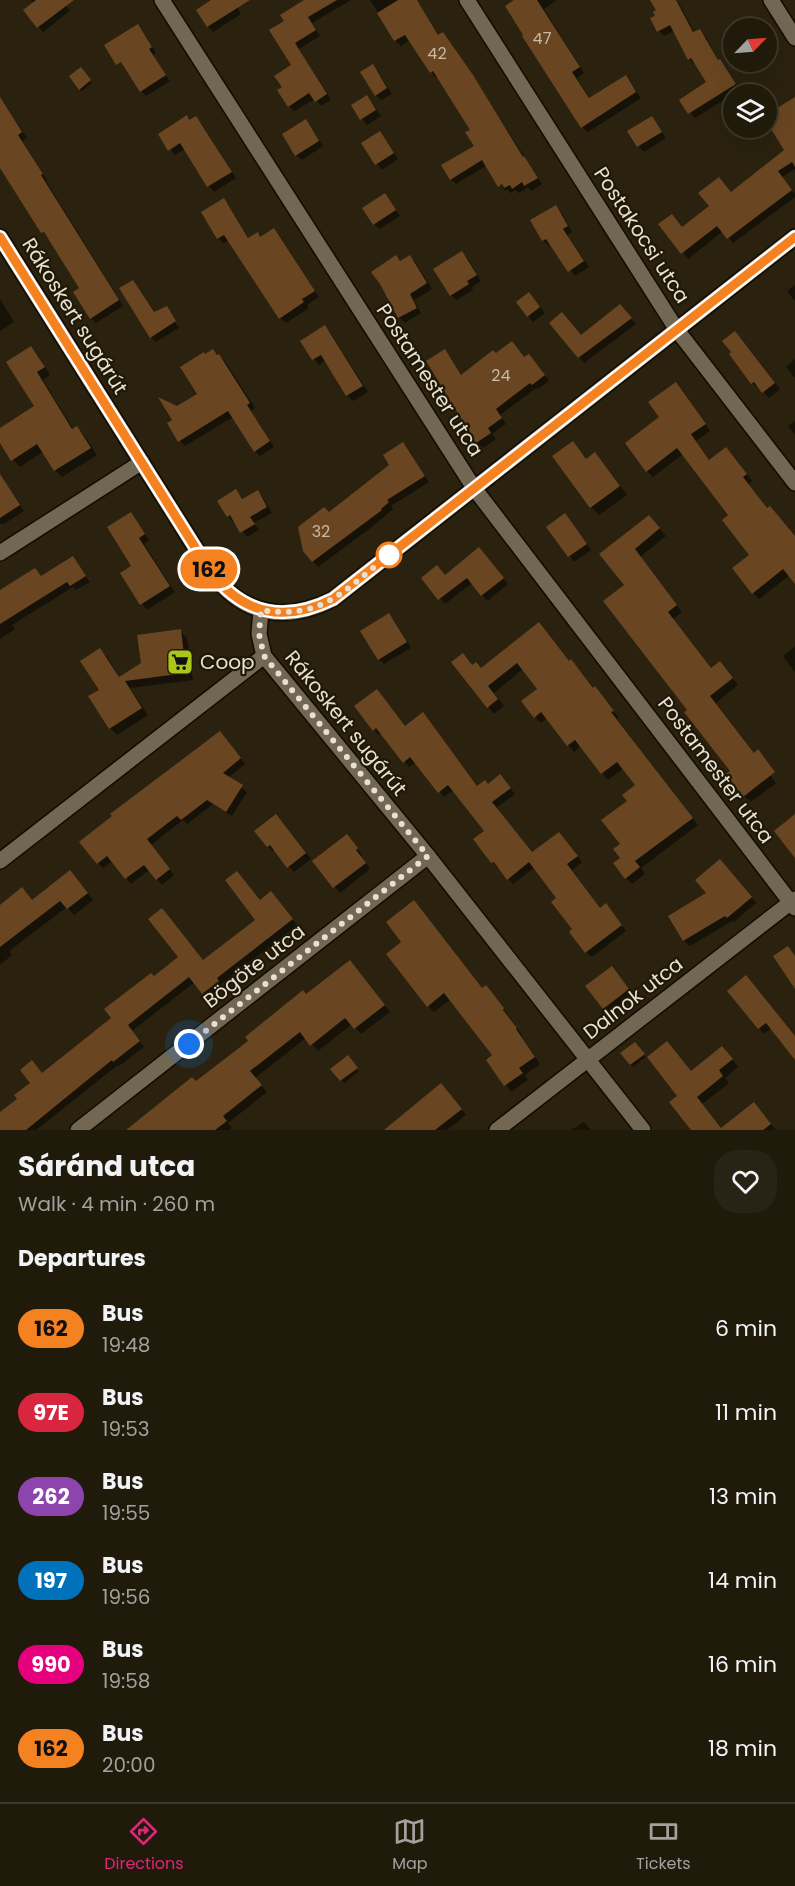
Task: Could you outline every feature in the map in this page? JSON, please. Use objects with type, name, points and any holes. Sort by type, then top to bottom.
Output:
[{"type":"street","name":"Postamester utca","points":[[162,0],[474,488],[794,903]]},
{"type":"street","name":"Postakocsi utca","points":[[467,0],[677,330],[795,483]]},
{"type":"street","points":[[771,0],[795,38]]},
{"type":"street","points":[[261,610],[279,613],[299,612],[316,608],[333,599],[795,237]]},
{"type":"street","name":"Rákoskert sugárút","points":[[2,245],[220,584],[246,604],[261,610],[259,634],[264,656],[428,856],[643,1130]]},
{"type":"street","points":[[0,553],[142,462]]},
{"type":"street","points":[[0,861],[264,656]]},
{"type":"street","name":"Bögöte utca","points":[[78,1130],[428,856]]},
{"type":"street","name":"Dalnok utca","points":[[497,1130],[794,903]]},
{"type":"building","points":[[36,0],[74,0],[37,28],[23,10]]},
{"type":"building","points":[[211,0],[250,0],[207,27],[196,10]]},
{"type":"building","points":[[304,0],[337,0],[308,17],[316,30],[295,43],[327,94],[315,102],[309,93],[288,107],[277,90],[282,87],[274,76],[291,65],[269,30],[284,21],[280,15]]},
{"type":"building","points":[[398,0],[417,0],[438,35],[443,32],[538,178],[524,186],[522,182],[512,189],[510,185],[504,188],[502,184],[498,187],[482,160],[450,180],[441,165],[474,146],[465,132],[470,130],[433,71],[430,73],[405,35],[394,41],[377,13]]},
{"type":"building","points":[[514,0],[537,0],[580,67],[572,72],[589,98],[626,75],[636,92],[581,128],[505,6]]},
{"type":"building","points":[[650,0],[676,0],[693,32],[700,29],[718,60],[720,59],[723,64],[723,72],[728,72],[736,84],[723,84],[723,92],[688,114],[679,100],[706,82],[691,58],[688,60],[670,25],[657,32],[650,18],[655,16],[653,12],[656,10]]},
{"type":"building","points":[[138,24],[152,47],[149,49],[166,75],[140,92],[121,62],[116,65],[104,45]]},
{"type":"building","points":[[373,64],[387,88],[375,96],[360,72]]},
{"type":"building","points":[[81,67],[91,80],[79,90],[69,76]]},
{"type":"building","points":[[367,95],[376,110],[360,120],[351,105]]},
{"type":"building","points":[[0,97],[22,132],[18,135],[43,174],[41,175],[119,300],[90,319],[73,292],[79,288],[0,168]]},
{"type":"building","points":[[795,97],[795,167],[792,162],[778,171],[792,190],[727,239],[717,226],[681,254],[658,224],[672,214],[682,227],[709,206],[698,193],[719,177],[731,192],[784,150],[777,138],[777,108]]},
{"type":"building","points":[[187,115],[189,120],[196,116],[232,172],[207,187],[180,143],[168,151],[158,134]]},
{"type":"building","points":[[652,116],[662,132],[637,147],[627,131]]},
{"type":"building","points":[[306,119],[319,141],[295,156],[282,134]]},
{"type":"building","points":[[380,131],[394,153],[375,165],[361,143]]},
{"type":"building","points":[[385,193],[396,210],[373,225],[362,208]]},
{"type":"building","points":[[224,198],[248,238],[258,232],[260,237],[274,228],[315,291],[302,299],[304,302],[279,319],[224,235],[217,239],[201,212]]},
{"type":"building","points":[[556,205],[568,226],[563,229],[584,261],[568,272],[546,239],[542,241],[530,220]]},
{"type":"building","points":[[462,251],[477,275],[467,281],[469,284],[450,296],[433,269]]},
{"type":"building","points":[[396,255],[400,261],[410,255],[427,283],[410,294],[417,308],[398,318],[371,272]]},
{"type":"building","points":[[133,280],[154,312],[167,306],[176,321],[150,338],[119,288]]},
{"type":"building","points":[[529,292],[540,307],[527,317],[516,302]]},
{"type":"building","points":[[620,304],[632,318],[578,358],[549,323],[562,312],[581,335]]},
{"type":"building","points":[[325,325],[363,386],[346,396],[321,355],[312,360],[300,341]]},
{"type":"building","points":[[735,331],[775,383],[762,393],[754,382],[751,384],[722,341]]},
{"type":"building","points":[[512,341],[524,357],[529,354],[545,375],[532,385],[530,383],[496,409],[502,418],[488,428],[491,433],[476,443],[426,361],[445,349],[461,375],[493,350],[496,353]]},
{"type":"building","points":[[31,346],[45,367],[37,372],[72,429],[77,426],[91,448],[54,471],[37,444],[11,461],[0,443],[0,428],[34,406],[6,362]]},
{"type":"building","points":[[213,349],[217,355],[219,354],[250,403],[247,405],[270,441],[254,452],[228,411],[178,442],[167,423],[172,420],[158,397],[177,406],[197,394],[180,367]]},
{"type":"building","points":[[676,382],[706,424],[691,434],[709,460],[726,447],[747,474],[743,477],[767,508],[770,506],[795,536],[795,584],[783,569],[752,594],[732,568],[749,555],[722,520],[728,515],[677,448],[646,472],[625,443],[659,417],[648,402]]},
{"type":"building","points":[[573,441],[586,459],[595,452],[620,486],[590,508],[552,456]]},
{"type":"building","points":[[403,442],[425,476],[387,500],[389,502],[382,510],[312,562],[303,551],[298,527],[324,507],[329,512],[389,465],[383,455]]},
{"type":"building","points":[[0,474],[20,505],[0,518]]},
{"type":"building","points":[[236,489],[242,499],[258,490],[267,507],[250,517],[255,524],[240,533],[230,515],[227,517],[217,501]]},
{"type":"building","points":[[131,512],[145,534],[139,538],[170,586],[140,605],[120,573],[131,566],[107,527]]},
{"type":"building","points":[[565,513],[587,544],[568,557],[546,527]]},
{"type":"building","points":[[649,515],[660,528],[635,549],[677,605],[668,612],[711,668],[720,661],[733,678],[710,696],[754,753],[758,749],[775,772],[743,797],[726,774],[730,771],[684,712],[687,710],[603,601],[624,585],[599,554]]},
{"type":"building","points":[[479,547],[504,578],[481,596],[467,578],[438,600],[421,578],[437,565],[445,575]]},
{"type":"building","points":[[73,556],[86,576],[70,586],[67,582],[0,624],[0,590],[35,568],[41,576]]},
{"type":"building","points":[[389,613],[407,642],[378,660],[360,631]]},
{"type":"building","points":[[539,622],[569,661],[571,659],[593,688],[595,686],[614,711],[611,712],[693,818],[635,861],[640,867],[625,879],[613,863],[620,858],[613,849],[620,844],[601,820],[627,801],[622,795],[635,785],[617,762],[601,774],[575,740],[567,746],[541,712],[534,718],[521,701],[537,689],[517,663],[488,686],[498,699],[487,708],[451,662],[463,653],[472,665],[476,662],[481,668]]},
{"type":"building","points":[[181,629],[186,673],[125,681],[142,708],[109,729],[88,696],[99,690],[80,661],[100,648],[119,677],[141,663],[137,635]]},
{"type":"building","points":[[377,689],[405,726],[423,712],[477,786],[485,780],[488,784],[500,774],[511,788],[492,802],[532,852],[559,832],[578,856],[567,864],[600,908],[606,903],[622,925],[585,953],[569,932],[572,929],[551,902],[556,898],[529,862],[507,880],[473,839],[484,831],[448,785],[438,793],[410,757],[403,763],[376,728],[373,731],[354,706]]},
{"type":"building","points":[[220,731],[241,758],[223,773],[243,785],[226,812],[207,800],[181,820],[177,816],[147,839],[170,869],[156,880],[144,865],[125,879],[107,856],[97,864],[79,842],[112,816],[110,814]]},
{"type":"building","points":[[276,814],[306,853],[287,868],[270,845],[267,847],[254,831]]},
{"type":"building","points":[[795,814],[795,858],[774,831]]},
{"type":"building","points":[[347,834],[366,863],[333,888],[312,861]]},
{"type":"building","points":[[720,859],[752,897],[727,918],[725,916],[683,941],[668,916],[706,893],[695,880]]},
{"type":"building","points":[[70,870],[88,893],[67,909],[60,901],[0,947],[0,905],[22,887],[32,900]]},
{"type":"building","points":[[237,871],[260,900],[271,891],[293,919],[217,978],[219,981],[202,994],[189,977],[128,1025],[140,1041],[113,1062],[112,1060],[26,1130],[0,1130],[0,1112],[17,1099],[14,1095],[30,1083],[20,1070],[32,1060],[42,1073],[111,1018],[104,1009],[151,973],[154,976],[178,957],[148,919],[162,908],[203,960],[255,920],[225,880]]},
{"type":"building","points":[[414,900],[482,988],[486,985],[504,1008],[503,1010],[535,1057],[519,1068],[523,1073],[504,1086],[486,1060],[492,1055],[444,993],[427,1007],[386,954],[401,942],[386,922]]},
{"type":"building","points":[[788,946],[795,956],[795,989],[773,956]]},
{"type":"building","points":[[350,960],[385,1005],[354,1029],[345,1018],[310,1046],[300,1032],[250,1071],[262,1085],[223,1116],[227,1121],[215,1130],[126,1130],[192,1077],[196,1081],[248,1041],[245,1037],[303,990],[306,994]]},
{"type":"building","points":[[612,966],[629,989],[603,1009],[585,986]]},
{"type":"building","points":[[746,975],[795,1036],[795,1060],[766,1023],[758,1029],[727,991]]},
{"type":"building","points":[[667,1041],[691,1071],[722,1046],[733,1059],[719,1070],[723,1076],[697,1097],[721,1128],[754,1102],[771,1124],[763,1130],[691,1130],[669,1102],[677,1096],[647,1057]]},
{"type":"building","points":[[635,1042],[645,1054],[630,1065],[620,1053]]},
{"type":"building","points":[[348,1055],[358,1068],[340,1081],[330,1069]]},
{"type":"building","points":[[441,1083],[462,1109],[435,1130],[384,1130]]},
{"type":"bus line","name":"162","points":[[0,237],[210,571],[220,584],[246,604],[261,610],[279,613],[316,608],[333,599],[795,237]]},
{"type":"place","name":"Coop","points":[[180,662]]},
{"type":"route","points":[[189,1044],[428,856],[264,656],[259,634],[261,610],[279,613],[316,608],[333,599],[389,555]]}]
